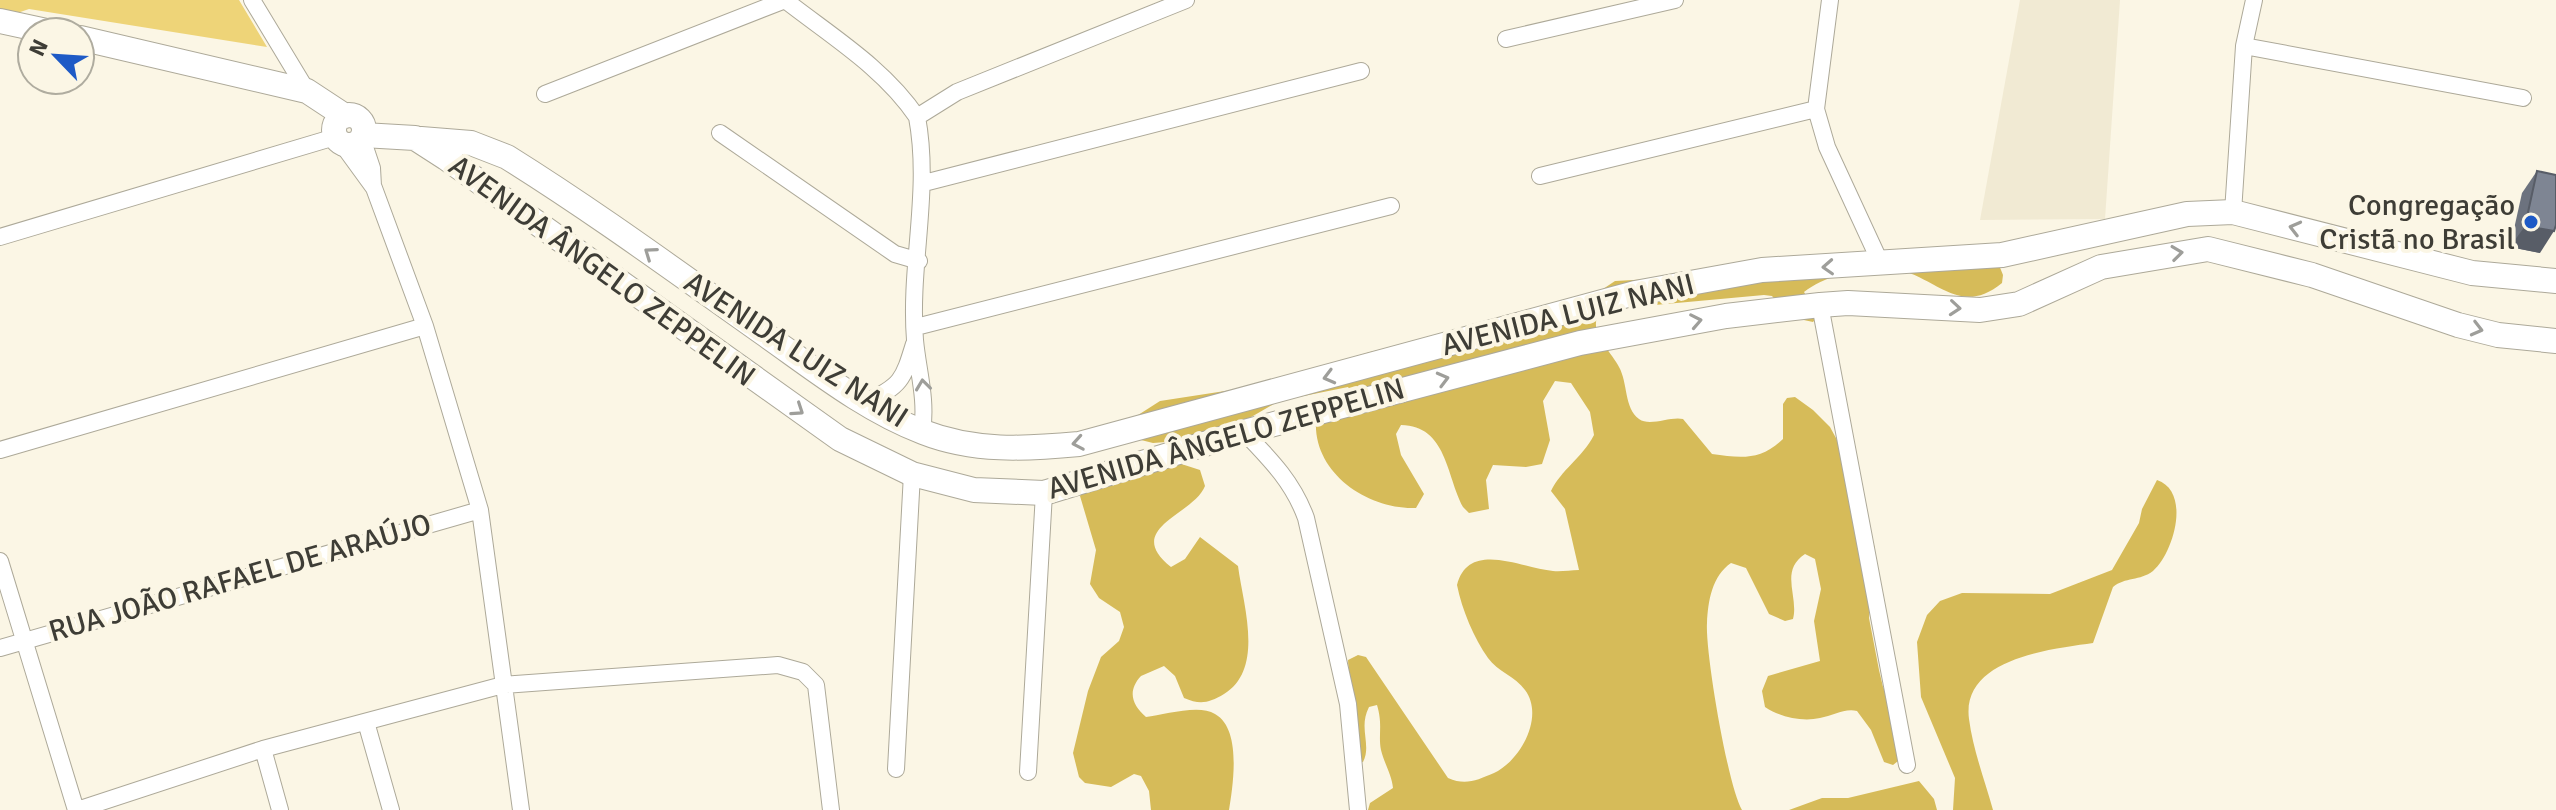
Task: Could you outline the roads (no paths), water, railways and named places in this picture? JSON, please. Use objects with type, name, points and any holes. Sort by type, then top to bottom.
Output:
[{"type":"street","points":[[252,0],[312,95],[349,132],[374,188],[425,326],[480,510],[503,685],[525,808]]},
{"type":"street","points":[[545,94],[785,0],[881,74],[901,93],[917,117],[924,183],[916,333],[925,408],[922,432]]},
{"type":"street","points":[[917,117],[957,92],[1186,0]]},
{"type":"street","points":[[1506,39],[1675,0]]},
{"type":"street","points":[[1830,0],[1816,109],[1827,147],[1881,264]]},
{"type":"street","points":[[2233,212],[2244,46],[2254,0]]},
{"type":"street","points":[[96,42],[312,95]]},
{"type":"street","points":[[2244,46],[2523,98]]},
{"type":"street","points":[[924,183],[1361,71]]},
{"type":"street","points":[[1540,176],[1816,109]]},
{"type":"street","points":[[0,237],[349,132],[404,137]]},
{"type":"street","points":[[720,133],[895,254],[919,261]]},
{"type":"street","name":"AVENIDA LUIZ NANI","points":[[404,137],[471,143],[507,157],[866,402],[922,432],[955,442],[1014,450],[1079,444],[1635,293],[1762,270],[2002,255],[2098,231]]},
{"type":"street","name":"AVENIDA ÂNGELO ZEPPELIN","points":[[404,137],[840,439],[912,474],[974,490],[1044,493],[1244,432],[1580,343],[1726,316],[1820,305],[1848,303],[1980,310],[2019,304],[2101,267],[2208,249],[2312,275],[2458,325],[2498,335],[2556,341]]},
{"type":"street","points":[[916,333],[1391,206]]},
{"type":"street","points":[[2101,267],[2098,231],[2187,214],[2233,212],[2472,273],[2556,281]]},
{"type":"street","points":[[1820,305],[1907,765]]},
{"type":"street","points":[[0,450],[425,326]]},
{"type":"street","points":[[866,402],[893,390],[900,382],[916,333]]},
{"type":"street","points":[[1244,432],[1297,493],[1306,518],[1348,704],[1358,810]]},
{"type":"street","points":[[896,769],[912,474]]},
{"type":"street","points":[[1028,772],[1044,493]]},
{"type":"street","name":"RUA JOÃO RAFAEL DE ARAÚJO","points":[[0,648],[480,510]]},
{"type":"street","points":[[0,561],[76,810],[263,749],[503,685],[778,665],[803,672],[816,685],[831,810]]},
{"type":"street","points":[[366,722],[391,810]]},
{"type":"street","points":[[263,749],[280,810]]},
{"type":"place","name":"Congregação Cristã no Brasil","points":[[2531,222]]}]
